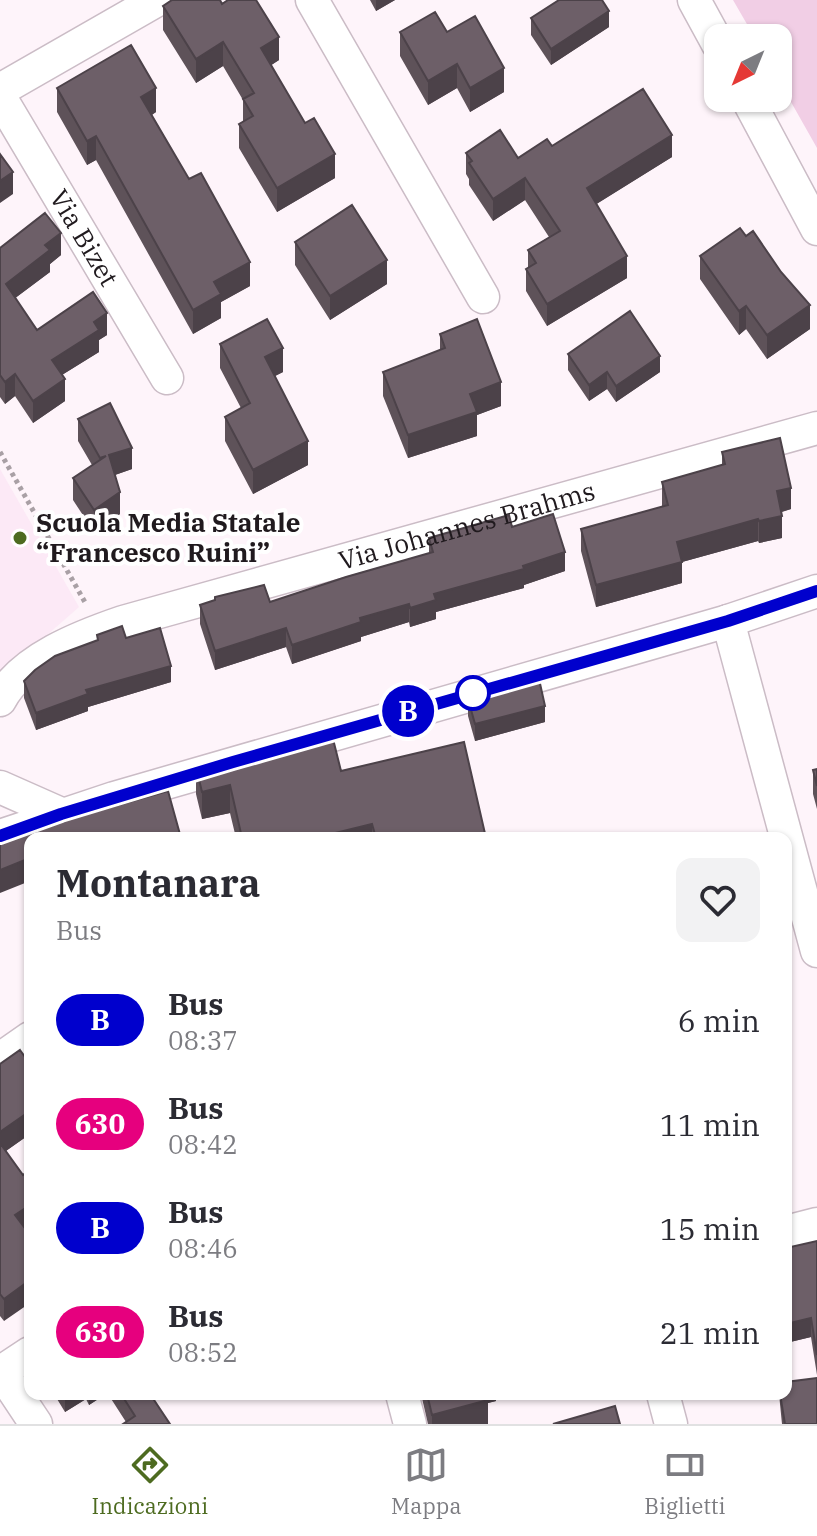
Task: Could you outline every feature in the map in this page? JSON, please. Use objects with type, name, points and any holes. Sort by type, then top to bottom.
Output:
[{"type":"street","points":[[0,90],[157,0]]},
{"type":"street","points":[[312,0],[483,297]]},
{"type":"street","points":[[694,0],[707,24]]},
{"type":"street","name":"Via Bizet","points":[[0,97],[167,378]]},
{"type":"street","points":[[754,112],[817,229]]},
{"type":"street","name":"Via Johannes Brahms","points":[[0,700],[23,671],[101,629],[817,428]]},
{"type":"street","points":[[0,836],[61,814],[728,621],[817,591]]},
{"type":"street","points":[[728,621],[787,832]]},
{"type":"street","points":[[0,787],[61,814]]},
{"type":"street","points":[[792,851],[814,930]]},
{"type":"street","points":[[0,1059],[24,1042]]},
{"type":"street","points":[[792,1230],[817,1224]]},
{"type":"street","points":[[24,1357],[1,1371],[36,1424]]},
{"type":"street","points":[[404,1400],[410,1424]]},
{"type":"street","points":[[665,1400],[671,1424]]},
{"type":"path","points":[[0,452],[101,629]]},
{"type":"shaded area","points":[[733,0],[817,0],[817,148],[792,104],[792,24],[747,24]]},
{"type":"shaded area","name":"Scuola Media Statale “Francesco Ruini”","points":[[0,469],[79,607],[0,676]]},
{"type":"building","points":[[172,0],[220,0],[222,4],[228,0],[256,0],[279,37],[261,48],[305,123],[314,118],[335,154],[277,188],[239,124],[253,116],[243,99],[254,93],[223,42],[196,59],[163,6]]},
{"type":"building","points":[[559,0],[602,0],[609,11],[551,49],[531,18]]},
{"type":"building","points":[[435,12],[447,32],[475,16],[504,68],[470,88],[457,64],[428,81],[400,32]]},
{"type":"building","points":[[131,45],[156,88],[141,97],[189,179],[201,173],[250,262],[214,282],[221,294],[193,310],[96,136],[87,141],[57,88]]},
{"type":"building","points":[[643,89],[672,135],[587,188],[627,256],[547,304],[526,269],[536,263],[528,250],[560,231],[525,178],[493,199],[469,163],[472,161],[466,153],[500,130],[518,158],[547,139],[552,146]]},
{"type":"building","points":[[0,154],[13,172],[0,181]]},
{"type":"building","points":[[352,205],[387,260],[330,296],[295,242]]},
{"type":"building","points":[[45,213],[61,233],[45,245],[50,250],[6,284],[37,330],[93,292],[107,313],[94,322],[99,330],[52,360],[65,379],[33,401],[15,374],[5,382],[0,375],[0,248]]},
{"type":"building","points":[[740,228],[746,236],[753,231],[781,272],[810,305],[767,335],[746,306],[739,311],[700,256]]},
{"type":"building","points":[[630,311],[660,356],[616,386],[607,372],[589,385],[568,354]]},
{"type":"building","points":[[267,319],[283,348],[265,357],[308,441],[253,470],[225,417],[250,403],[220,344]]},
{"type":"building","points":[[477,319],[501,382],[470,394],[477,412],[408,435],[383,372],[445,348],[440,334]]},
{"type":"building","points":[[110,403],[132,448],[109,455],[120,492],[94,510],[73,478],[106,456],[100,458],[78,419]]},
{"type":"building","points":[[780,438],[791,488],[777,491],[782,516],[758,519],[677,542],[682,562],[596,585],[581,529],[668,505],[662,482],[725,464],[722,452]]},
{"type":"building","points":[[553,514],[565,552],[523,566],[524,569],[434,594],[436,600],[410,608],[409,604],[360,618],[361,622],[292,645],[286,628],[215,651],[200,605],[215,600],[215,597],[264,585],[270,602],[433,552],[429,538],[509,515],[512,527]]},
{"type":"building","points":[[122,626],[126,638],[160,628],[171,666],[86,690],[88,694],[36,713],[24,681],[55,656],[98,640],[97,635]]},
{"type":"building","points":[[539,679],[545,706],[475,724],[468,699]]},
{"type":"building","points":[[333,739],[341,771],[464,742],[485,832],[374,832],[372,824],[339,832],[241,832],[230,785],[202,792],[196,767],[278,743],[280,752]]},
{"type":"building","points":[[168,791],[179,832],[24,832],[24,860],[0,870],[0,832],[47,817],[50,824]]},
{"type":"building","points":[[20,1050],[24,1056],[24,1115],[0,1132],[0,1064]]},
{"type":"building","points":[[0,1143],[24,1174],[24,1209],[15,1215],[24,1227],[24,1284],[4,1299],[0,1294]]},
{"type":"building","points":[[817,1241],[817,1355],[811,1318],[792,1323],[792,1247]]},
{"type":"building","points":[[817,1378],[817,1424],[785,1424],[781,1400],[792,1400],[792,1381]]},
{"type":"building","points":[[125,1400],[154,1400],[170,1424],[123,1424],[135,1416]]},
{"type":"building","points":[[428,1400],[488,1400],[432,1415]]},
{"type":"building","points":[[615,1406],[620,1424],[553,1424]]},
{"type":"bus line","name":"B","points":[[0,836],[114,798],[728,621],[817,591]]},
{"type":"place","name":"Scuola Media Statale “Francesco Ruini”","points":[[20,538]]}]
